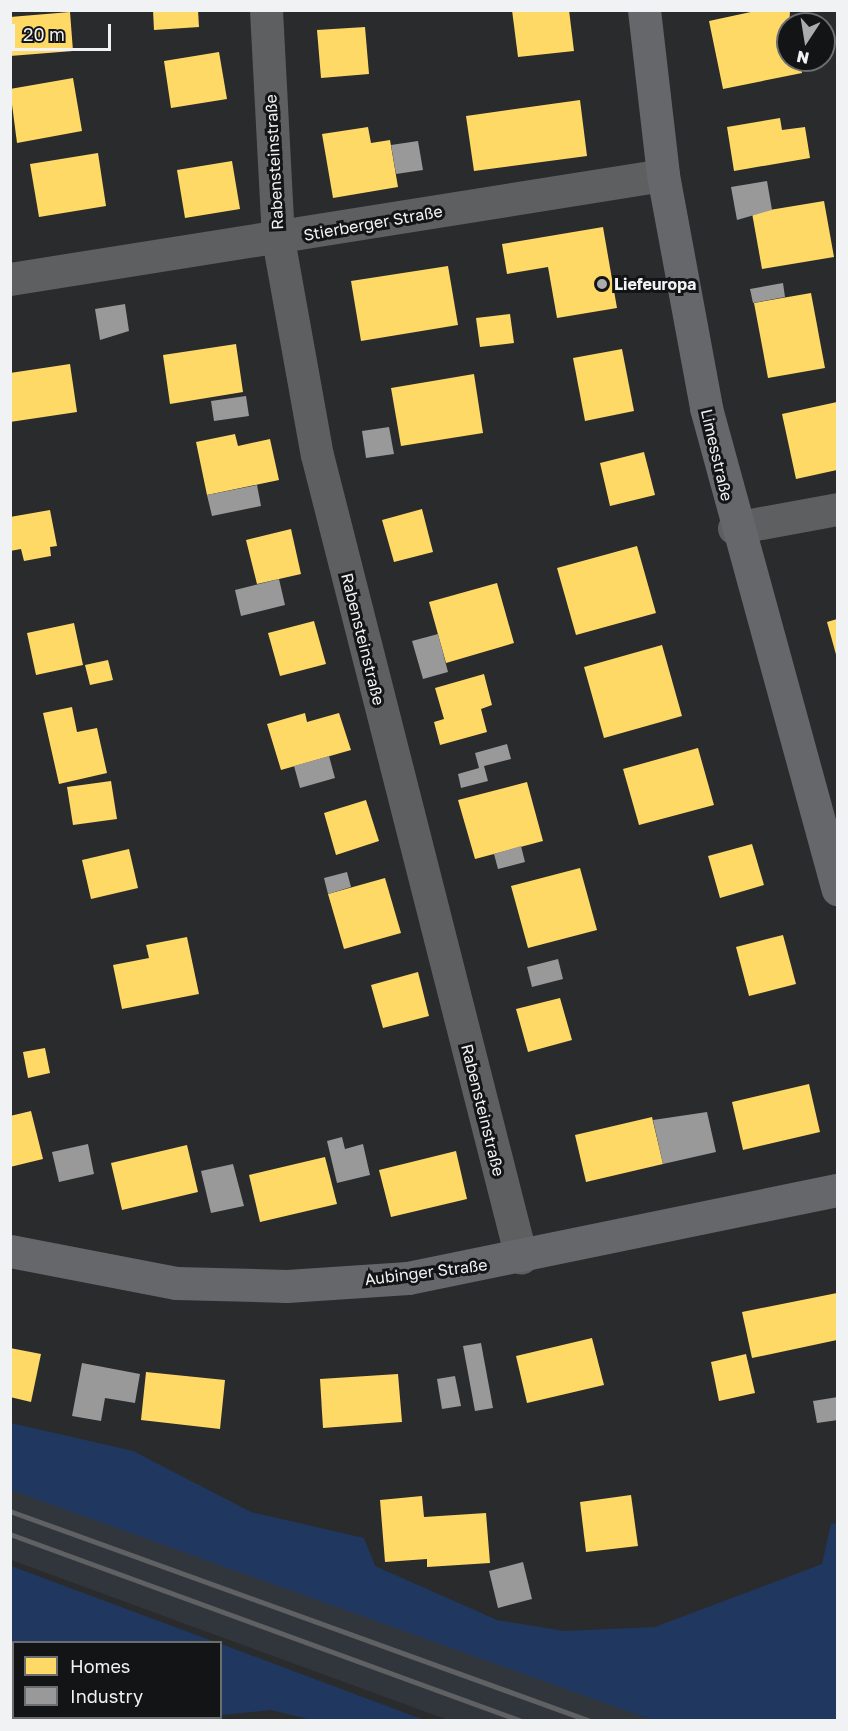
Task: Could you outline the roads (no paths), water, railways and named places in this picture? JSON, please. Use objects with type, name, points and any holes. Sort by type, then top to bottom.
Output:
[{"type":"street","name":"Rabensteinstraße","points":[[266,10],[278,239],[317,455],[522,1257]]},
{"type":"street","name":"Limesstraße","points":[[644,10],[663,175],[706,408],[734,528],[837,889]]},
{"type":"street","name":"Stierberger Straße","points":[[10,279],[278,239],[663,175]]},
{"type":"street","points":[[734,528],[837,509]]},
{"type":"street","name":"Aubinger Straße","points":[[10,1251],[176,1283],[287,1286],[408,1278],[522,1257],[837,1190]]},
{"type":"railway","points":[[10,1511],[588,1720]]},
{"type":"railway","points":[[10,1534],[519,1720]]},
{"type":"place","name":"Liefeuropa","points":[[602,284]]}]
